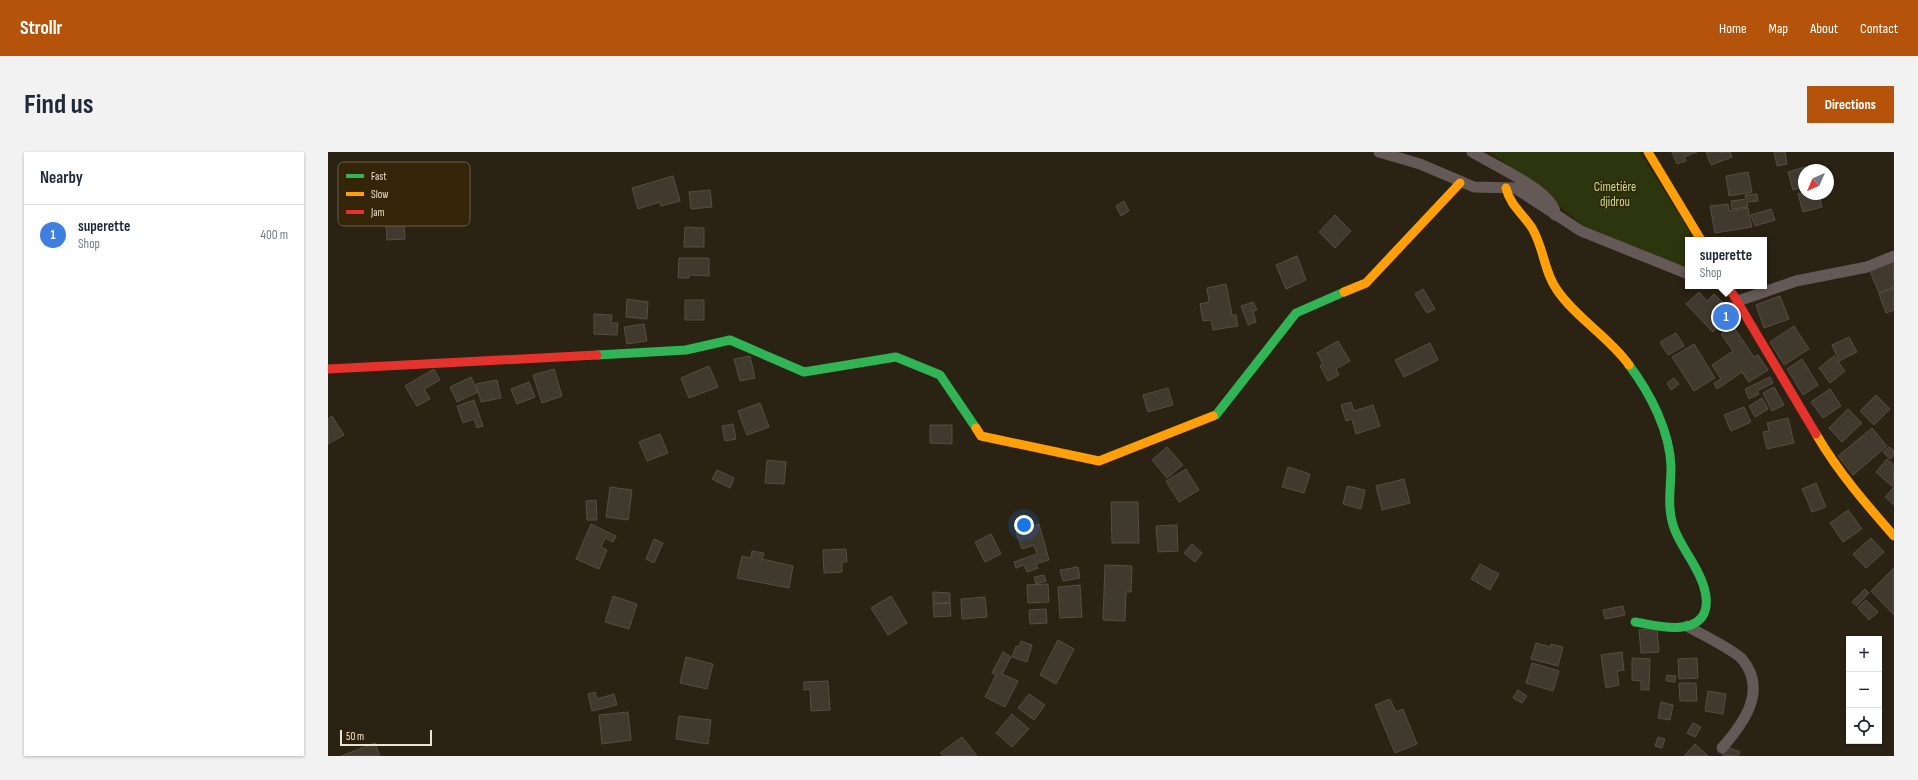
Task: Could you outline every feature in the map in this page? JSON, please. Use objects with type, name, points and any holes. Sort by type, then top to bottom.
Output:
[{"type":"street","points":[[1379,152],[1420,164],[1460,182],[1481,188],[1515,188],[1580,231],[1594,238],[1685,273]]},
{"type":"street","points":[[1472,152],[1525,182],[1536,190],[1552,203],[1555,208],[1555,215]]},
{"type":"street","points":[[1648,152],[1699,237]]},
{"type":"street","points":[[328,369],[686,350],[730,340],[804,372],[896,357],[940,375],[981,436],[1099,461],[1216,416],[1296,313],[1366,283],[1460,182]]},
{"type":"street","points":[[1506,188],[1507,195],[1532,229],[1538,240],[1547,274],[1553,284],[1564,298],[1622,355],[1644,387],[1663,429],[1669,448],[1670,511],[1673,525],[1702,580],[1707,598],[1706,609],[1699,620],[1687,626],[1635,622]]},
{"type":"street","points":[[1738,301],[1796,281],[1867,267],[1894,256]]},
{"type":"street","points":[[1731,289],[1830,458],[1858,495],[1894,536]]},
{"type":"street","points":[[1687,626],[1741,658],[1752,675],[1754,688],[1752,703],[1743,720],[1722,748]]},
{"type":"green space","name":"Cimetière djidrou","points":[[1489,152],[1640,152],[1693,237],[1685,237],[1685,269],[1586,228],[1520,173]]},
{"type":"building","points":[[1672,152],[1697,152],[1684,157],[1686,161],[1677,164]]},
{"type":"building","points":[[1706,152],[1730,152],[1732,157],[1711,165]]},
{"type":"building","points":[[1774,152],[1785,152],[1787,164],[1777,166]]},
{"type":"building","points":[[1798,169],[1798,189],[1793,190],[1788,172]]},
{"type":"building","points":[[1748,172],[1752,192],[1729,196],[1726,176]]},
{"type":"building","points":[[673,176],[680,201],[661,206],[660,202],[638,209],[632,188]]},
{"type":"building","points":[[710,190],[712,207],[691,209],[689,192]]},
{"type":"building","points":[[1757,194],[1758,201],[1747,202],[1748,207],[1732,209],[1731,201],[1746,199],[1745,195]]},
{"type":"building","points":[[1800,200],[1820,200],[1822,207],[1803,212]]},
{"type":"building","points":[[1124,201],[1129,211],[1121,216],[1116,206]]},
{"type":"building","points":[[1728,204],[1729,211],[1748,208],[1752,227],[1715,233],[1710,206]]},
{"type":"building","points":[[1771,209],[1775,220],[1755,226],[1751,215]]},
{"type":"building","points":[[1335,215],[1351,231],[1335,248],[1319,232]]},
{"type":"building","points":[[386,226],[404,226],[405,239],[387,240]]},
{"type":"building","points":[[685,227],[704,228],[704,247],[684,247]]},
{"type":"building","points":[[1297,256],[1306,280],[1286,289],[1276,265]]},
{"type":"building","points":[[679,258],[709,258],[709,276],[689,275],[689,278],[678,278]]},
{"type":"building","points":[[1893,259],[1894,287],[1879,293],[1869,269]]},
{"type":"building","points":[[1226,284],[1232,315],[1236,315],[1238,326],[1213,330],[1211,320],[1203,321],[1200,304],[1209,302],[1207,288]]},
{"type":"building","points":[[1894,288],[1894,310],[1886,313],[1879,294]]},
{"type":"building","points":[[1423,289],[1435,309],[1427,313],[1415,294]]},
{"type":"building","points":[[1699,292],[1707,301],[1714,294],[1733,313],[1713,332],[1686,304]]},
{"type":"building","points":[[1780,296],[1789,319],[1764,328],[1756,305]]},
{"type":"building","points":[[627,299],[648,302],[647,319],[626,317]]},
{"type":"building","points":[[685,300],[704,300],[704,320],[685,320]]},
{"type":"building","points":[[1253,302],[1257,310],[1253,311],[1256,322],[1248,325],[1241,306]]},
{"type":"building","points":[[594,314],[612,315],[611,323],[618,323],[617,335],[594,334]]},
{"type":"building","points":[[644,324],[647,341],[627,344],[624,327]]},
{"type":"building","points":[[1733,326],[1754,357],[1758,355],[1768,370],[1749,382],[1742,372],[1717,389],[1714,383],[1721,379],[1712,365],[1733,351],[1721,334]]},
{"type":"building","points":[[1794,326],[1809,349],[1784,365],[1770,342]]},
{"type":"building","points":[[1676,333],[1684,346],[1668,355],[1660,342]]},
{"type":"building","points":[[1849,337],[1857,352],[1839,361],[1832,345]]},
{"type":"building","points":[[1338,341],[1350,361],[1336,369],[1339,375],[1328,381],[1320,366],[1323,364],[1317,353]]},
{"type":"building","points":[[1430,343],[1438,360],[1404,377],[1395,360]]},
{"type":"building","points":[[1694,344],[1715,378],[1694,391],[1672,357]]},
{"type":"building","points":[[750,356],[755,378],[740,381],[734,359]]},
{"type":"building","points":[[1834,356],[1845,371],[1830,383],[1819,368]]},
{"type":"building","points":[[1802,359],[1818,385],[1803,395],[1787,369]]},
{"type":"building","points":[[709,366],[718,387],[689,398],[681,378]]},
{"type":"building","points":[[434,369],[440,380],[424,389],[430,399],[417,406],[405,386]]},
{"type":"building","points":[[554,369],[562,396],[542,403],[533,375]]},
{"type":"building","points":[[471,377],[478,392],[457,402],[450,387]]},
{"type":"building","points":[[1770,377],[1773,383],[1757,391],[1759,394],[1749,399],[1745,389]]},
{"type":"building","points":[[1674,378],[1679,384],[1671,390],[1667,383]]},
{"type":"building","points":[[497,380],[501,398],[481,402],[476,384]]},
{"type":"building","points":[[529,382],[535,397],[517,404],[511,389]]},
{"type":"building","points":[[1774,387],[1784,405],[1772,411],[1763,393]]},
{"type":"building","points":[[1168,388],[1173,405],[1148,412],[1143,395]]},
{"type":"building","points":[[1830,389],[1841,406],[1823,418],[1811,402]]},
{"type":"building","points":[[1876,395],[1890,409],[1874,425],[1860,411]]},
{"type":"building","points":[[1762,398],[1768,409],[1755,417],[1749,406]]},
{"type":"building","points":[[474,400],[483,426],[477,428],[474,419],[463,423],[457,406]]},
{"type":"building","points":[[1351,402],[1354,411],[1373,405],[1380,426],[1356,434],[1352,419],[1346,421],[1341,405]]},
{"type":"building","points":[[760,403],[769,427],[747,435],[738,411]]},
{"type":"building","points":[[1744,407],[1751,422],[1731,431],[1724,415]]},
{"type":"building","points":[[1848,409],[1862,423],[1842,442],[1829,428]]},
{"type":"building","points":[[332,416],[344,435],[328,444],[328,419]]},
{"type":"building","points":[[1788,418],[1794,443],[1767,449],[1763,432],[1769,431],[1767,423]]},
{"type":"building","points":[[733,424],[736,439],[725,441],[722,426]]},
{"type":"building","points":[[930,425],[952,425],[952,444],[930,443]]},
{"type":"building","points":[[1872,428],[1887,446],[1853,475],[1838,456]]},
{"type":"building","points":[[660,434],[668,453],[647,461],[639,442]]},
{"type":"building","points":[[1167,447],[1183,465],[1167,478],[1152,460]]},
{"type":"building","points":[[1889,447],[1894,451],[1894,455],[1890,459],[1883,452]]},
{"type":"building","points":[[1887,459],[1894,465],[1893,487],[1876,472]]},
{"type":"building","points":[[767,460],[786,462],[784,484],[765,483]]},
{"type":"building","points":[[1288,467],[1310,474],[1304,493],[1282,487]]},
{"type":"building","points":[[1186,469],[1199,490],[1179,502],[1166,481]]},
{"type":"building","points":[[717,470],[734,478],[730,488],[712,479]]},
{"type":"building","points":[[1404,479],[1410,503],[1382,510],[1376,486]]},
{"type":"building","points":[[1816,483],[1826,507],[1812,512],[1802,489]]},
{"type":"building","points":[[1347,486],[1365,490],[1361,509],[1343,504]]},
{"type":"building","points":[[610,487],[632,490],[628,520],[606,517]]},
{"type":"building","points":[[1894,487],[1894,505],[1885,497]]},
{"type":"building","points":[[596,500],[597,520],[587,520],[586,501]]},
{"type":"building","points":[[1111,502],[1138,502],[1139,543],[1112,543]]},
{"type":"building","points":[[1848,510],[1862,529],[1843,542],[1830,523]]},
{"type":"building","points":[[591,524],[616,536],[613,542],[605,538],[601,547],[607,550],[599,569],[576,559]]},
{"type":"building","points":[[1039,524],[1049,560],[1036,564],[1038,568],[1027,572],[1024,565],[1016,568],[1014,562],[1037,554],[1034,545],[1022,549],[1016,532]]},
{"type":"building","points":[[1177,525],[1178,551],[1158,552],[1156,526]]},
{"type":"building","points":[[991,534],[1001,554],[985,562],[975,542]]},
{"type":"building","points":[[1871,538],[1884,552],[1866,568],[1853,554]]},
{"type":"building","points":[[654,539],[663,543],[654,563],[646,559]]},
{"type":"building","points":[[1192,544],[1202,553],[1195,562],[1184,553]]},
{"type":"building","points":[[846,549],[847,562],[842,562],[842,572],[824,573],[823,550]]},
{"type":"building","points":[[752,551],[764,553],[762,559],[793,566],[789,588],[737,578],[742,556],[751,558]]},
{"type":"building","points":[[1480,564],[1499,574],[1490,590],[1471,579]]},
{"type":"building","points":[[1105,565],[1132,566],[1131,592],[1126,592],[1125,621],[1103,620]]},
{"type":"building","points":[[1078,567],[1080,578],[1063,581],[1060,570]]},
{"type":"building","points":[[1894,568],[1894,615],[1871,591]]},
{"type":"building","points":[[1044,575],[1046,581],[1036,584],[1034,577]]},
{"type":"building","points":[[1048,584],[1049,602],[1028,603],[1027,585]]},
{"type":"building","points":[[1080,585],[1082,617],[1060,618],[1058,587]]},
{"type":"building","points":[[1865,589],[1869,593],[1857,606],[1852,602]]},
{"type":"building","points":[[933,592],[950,593],[950,603],[933,603]]},
{"type":"building","points":[[613,596],[637,604],[629,629],[605,622]]},
{"type":"building","points":[[891,596],[907,623],[888,635],[871,608]]},
{"type":"building","points":[[985,597],[987,617],[962,619],[961,599]]},
{"type":"building","points":[[1866,600],[1878,612],[1869,620],[1858,608]]},
{"type":"building","points":[[950,603],[951,616],[934,617],[933,604]]},
{"type":"building","points":[[1623,606],[1625,615],[1605,619],[1603,610]]},
{"type":"building","points":[[1046,609],[1047,623],[1030,624],[1029,610]]},
{"type":"building","points":[[1657,628],[1659,652],[1641,653],[1639,630]]},
{"type":"building","points":[[1058,640],[1074,649],[1056,684],[1040,675]]},
{"type":"building","points":[[1021,641],[1032,645],[1027,662],[1012,657],[1016,646],[1019,647]]},
{"type":"building","points":[[1536,643],[1551,647],[1551,644],[1563,647],[1558,666],[1531,659]]},
{"type":"building","points":[[1003,652],[1011,657],[1002,674],[1018,681],[1005,707],[985,697],[996,675],[992,673]]},
{"type":"building","points":[[1622,652],[1624,670],[1617,671],[1619,685],[1606,688],[1601,655]]},
{"type":"building","points":[[686,657],[713,664],[707,689],[680,683]]},
{"type":"building","points":[[1632,658],[1650,659],[1649,690],[1641,690],[1641,681],[1632,680]]},
{"type":"building","points":[[1697,658],[1698,678],[1679,679],[1678,659]]},
{"type":"building","points":[[1532,663],[1559,671],[1553,691],[1526,683]]},
{"type":"building","points":[[1667,675],[1676,676],[1675,682],[1666,681]]},
{"type":"building","points":[[828,681],[830,710],[811,711],[810,689],[804,690],[804,682]]},
{"type":"building","points":[[1679,683],[1696,683],[1697,701],[1680,701]]},
{"type":"building","points":[[1518,690],[1527,696],[1522,703],[1513,698]]},
{"type":"building","points":[[1708,691],[1726,694],[1723,714],[1705,711]]},
{"type":"building","points":[[595,692],[597,699],[614,694],[617,705],[592,711],[588,694]]},
{"type":"building","points":[[1029,694],[1045,705],[1034,720],[1018,708]]},
{"type":"building","points":[[1390,699],[1396,712],[1403,709],[1417,744],[1395,753],[1375,705]]},
{"type":"building","points":[[1661,702],[1673,705],[1670,720],[1658,718]]},
{"type":"building","points":[[628,712],[631,740],[602,744],[599,715]]},
{"type":"building","points":[[1012,714],[1029,729],[1012,747],[996,733]]},
{"type":"building","points":[[679,716],[711,720],[708,744],[676,739]]},
{"type":"building","points":[[1693,723],[1701,727],[1695,737],[1687,733]]},
{"type":"building","points":[[962,737],[977,756],[943,756],[940,753]]},
{"type":"building","points":[[1658,737],[1665,739],[1662,748],[1655,746]]},
{"type":"building","points":[[375,743],[380,756],[341,756]]},
{"type":"building","points":[[1695,744],[1708,756],[1684,756]]},
{"type":"building","points":[[1725,746],[1740,752],[1738,756],[1722,755]]},
{"type":"traffic: fast","points":[[1213,416],[1216,415],[1296,313],[1344,292]]},
{"type":"traffic: fast","points":[[597,355],[686,350],[730,340],[804,372],[896,357],[940,375],[976,428]]},
{"type":"traffic: fast","points":[[1629,365],[1651,400],[1663,426],[1670,453],[1671,518],[1677,535],[1700,577],[1706,598],[1705,611],[1702,617],[1696,623],[1688,626],[1670,627],[1635,622]]},
{"type":"traffic: slow","points":[[1648,152],[1699,237]]},
{"type":"traffic: slow","points":[[1344,292],[1366,283],[1460,183]]},
{"type":"traffic: slow","points":[[1506,188],[1510,199],[1532,228],[1539,244],[1549,276],[1557,290],[1574,310],[1612,346],[1629,365]]},
{"type":"traffic: slow","points":[[976,428],[981,436],[1099,461],[1213,416]]},
{"type":"traffic: slow","points":[[1816,434],[1843,475],[1894,536]]},
{"type":"traffic: jam","points":[[1730,289],[1816,434]]},
{"type":"traffic: jam","points":[[328,369],[597,355]]},
{"type":"place","name":"superette","points":[[1726,317]]}]
